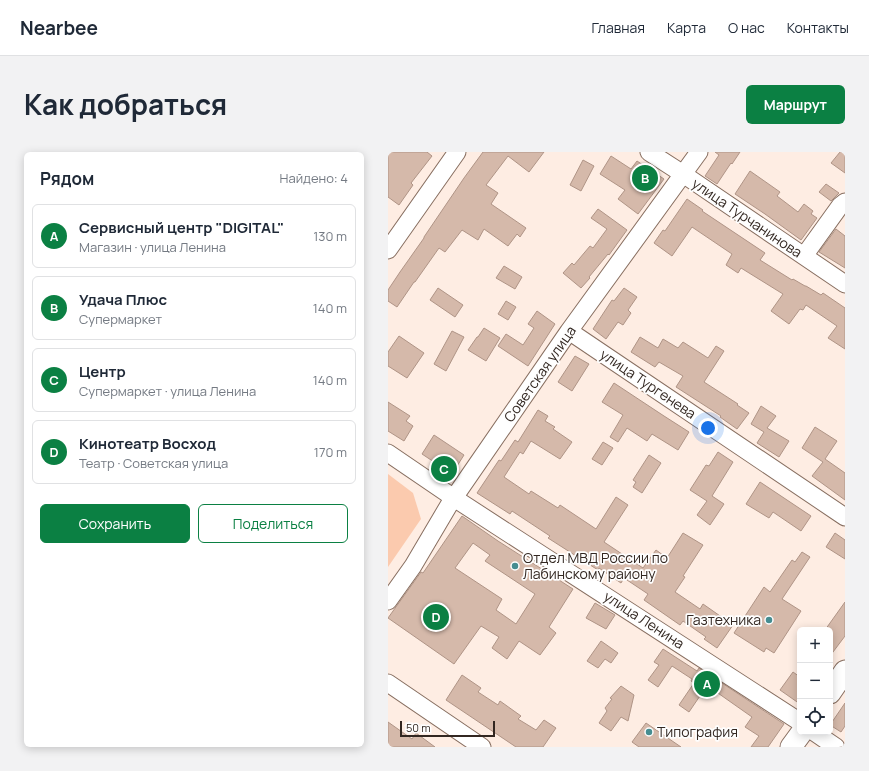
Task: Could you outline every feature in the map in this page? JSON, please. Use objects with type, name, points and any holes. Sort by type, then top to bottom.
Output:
[{"type":"main road","points":[[833,689],[845,671]]},
{"type":"main road","points":[[791,747],[800,735]]},
{"type":"street","points":[[388,250],[456,152]]},
{"type":"street","name":"улица Турчанинова","points":[[649,152],[845,284]]},
{"type":"street","name":"Советская улица","points":[[388,601],[413,566],[454,498],[569,331],[699,152]]},
{"type":"street","points":[[804,256],[840,206],[845,202]]},
{"type":"street","name":"улица Тургенева","points":[[569,331],[845,517]]},
{"type":"street","name":"улица Ленина","points":[[388,453],[454,498],[797,720]]},
{"type":"street","points":[[388,683],[482,747]]},
{"type":"street","points":[[818,735],[836,747]]},
{"type":"shaded area","points":[[388,474],[413,493],[421,519],[388,567]]},
{"type":"building","points":[[388,152],[427,152],[432,156],[411,183],[413,185],[399,205],[388,197]]},
{"type":"building","points":[[483,152],[544,152],[529,172],[508,156],[486,185],[498,193],[491,204],[526,228],[520,237],[517,234],[508,246],[484,229],[478,240],[462,230],[445,252],[439,248],[397,307],[388,301],[388,290]]},
{"type":"building","points":[[715,152],[740,152],[717,184],[705,176],[719,155]]},
{"type":"building","points":[[840,152],[845,152],[845,173],[831,163]]},
{"type":"building","points":[[611,156],[631,169],[637,161],[664,179],[638,214],[618,199],[625,190],[600,174]]},
{"type":"building","points":[[583,160],[594,166],[581,191],[570,185]]},
{"type":"building","points":[[750,171],[780,192],[777,196],[798,212],[804,204],[813,211],[811,214],[817,218],[801,240],[735,194]]},
{"type":"building","points":[[826,184],[839,193],[831,201],[819,192]]},
{"type":"building","points":[[687,199],[703,210],[702,211],[765,253],[760,260],[792,280],[793,279],[821,295],[823,293],[845,308],[845,349],[828,338],[837,326],[806,305],[803,310],[800,309],[789,324],[771,311],[783,294],[741,268],[738,273],[726,265],[732,254],[692,227],[672,256],[654,243],[663,230],[665,231]]},
{"type":"building","points":[[598,209],[627,230],[609,255],[608,254],[581,288],[563,273],[572,263],[574,265],[590,246],[593,248],[607,229],[591,218]]},
{"type":"building","points":[[836,229],[845,236],[845,268],[819,252]]},
{"type":"building","points":[[504,266],[522,277],[515,289],[496,278]]},
{"type":"building","points":[[438,288],[463,305],[455,317],[430,300]]},
{"type":"building","points":[[624,288],[637,297],[628,310],[631,313],[623,325],[618,322],[606,339],[593,329],[612,300],[614,301]]},
{"type":"building","points":[[506,301],[516,307],[508,320],[498,314]]},
{"type":"building","points":[[537,311],[555,324],[528,366],[498,346],[506,334],[523,345],[534,328],[528,324]]},
{"type":"building","points":[[484,328],[500,338],[486,361],[468,350]]},
{"type":"building","points":[[452,331],[464,337],[446,371],[434,364]]},
{"type":"building","points":[[399,336],[424,353],[407,378],[388,366],[388,352]]},
{"type":"building","points":[[640,337],[658,348],[663,339],[678,348],[683,342],[708,358],[716,346],[724,351],[704,382],[749,413],[737,429],[720,417],[721,416],[676,387],[683,376],[659,362],[655,367],[631,352]]},
{"type":"building","points":[[575,356],[589,364],[572,391],[558,382]]},
{"type":"building","points":[[614,383],[689,432],[678,450],[652,434],[647,441],[627,428],[618,442],[610,437],[623,415],[602,402]]},
{"type":"building","points":[[388,402],[410,416],[406,421],[413,426],[404,441],[388,431]]},
{"type":"building","points":[[761,406],[776,416],[767,428],[789,441],[779,457],[757,443],[764,432],[751,424]]},
{"type":"building","points":[[538,410],[548,416],[545,421],[555,427],[553,429],[572,442],[560,459],[531,441],[523,454],[520,452],[504,477],[529,494],[531,491],[558,508],[560,505],[596,529],[616,497],[628,505],[604,542],[643,568],[656,550],[667,558],[683,533],[703,545],[683,576],[685,577],[675,592],[700,609],[703,604],[733,625],[717,648],[704,639],[706,637],[683,621],[680,625],[644,600],[648,594],[624,578],[621,583],[599,568],[598,570],[548,538],[550,536],[512,511],[510,514],[477,493],[499,460],[501,461],[515,440],[518,442]]},
{"type":"building","points":[[815,427],[837,441],[825,459],[845,473],[845,500],[812,476],[823,462],[802,448]]},
{"type":"building","points":[[434,435],[464,455],[452,474],[422,454]]},
{"type":"building","points":[[603,442],[613,448],[602,465],[592,459]]},
{"type":"building","points":[[718,452],[733,462],[712,496],[724,504],[710,525],[697,515],[707,501],[690,490],[706,465],[709,466]]},
{"type":"building","points":[[649,455],[661,463],[642,493],[633,487],[636,482],[633,480]]},
{"type":"building","points":[[760,482],[811,516],[801,531],[773,512],[769,518],[746,504]]},
{"type":"building","points":[[462,516],[573,589],[549,627],[556,633],[540,655],[519,641],[507,659],[492,648],[499,637],[481,626],[454,664],[388,618],[421,572],[423,573]],"holes":[[[473,543],[490,555],[485,561],[535,594],[516,624],[496,610],[502,599],[455,568]]]},
{"type":"building","points":[[835,533],[845,540],[845,559],[826,547]]},
{"type":"building","name":"Газтехника","points":[[802,552],[810,557],[782,599],[801,611],[774,653],[766,648],[764,652],[734,633],[764,587],[770,592],[792,560],[795,562]]},
{"type":"building","points":[[845,602],[845,636],[833,652],[833,627],[827,627]]},
{"type":"building","points":[[595,603],[615,615],[606,629],[586,618]]},
{"type":"building","points":[[601,641],[618,653],[611,663],[605,659],[598,668],[587,661]]},
{"type":"building","points":[[663,649],[697,671],[699,668],[784,724],[768,747],[751,747],[759,736],[745,727],[752,717],[715,691],[713,695],[704,690],[689,712],[679,705],[694,683],[691,681],[692,679],[672,666],[658,687],[648,680],[659,665],[654,662]]},
{"type":"building","points":[[793,672],[797,675],[797,702],[780,690]]},
{"type":"building","points":[[462,675],[481,688],[478,692],[498,705],[500,701],[521,716],[518,719],[536,730],[544,720],[556,728],[543,747],[516,747],[446,700]]},
{"type":"building","points":[[621,686],[634,695],[628,721],[621,717],[611,731],[599,723],[607,711],[605,708],[612,699],[610,698]]},
{"type":"building","points":[[845,703],[845,726],[841,732],[833,727],[833,721]]},
{"type":"building","points":[[388,722],[412,739],[416,733],[435,747],[388,747]]},
{"type":"building","name":"Типография","points":[[646,723],[681,747],[639,747],[632,742]]},
{"type":"place","name":"Удача Плюс","points":[[645,178]]},
{"type":"place","name":"Центр","points":[[444,469]]},
{"type":"place","name":"Отдел МВД России по Лабинскому району","points":[[515,566]]},
{"type":"place","name":"Кинотеатр Восход","points":[[436,617]]},
{"type":"place","name":"Газтехника","points":[[769,620]]},
{"type":"place","name":"Сервисный центр \"DIGITAL\"","points":[[707,684]]},
{"type":"place","name":"Типография","points":[[649,732]]}]
